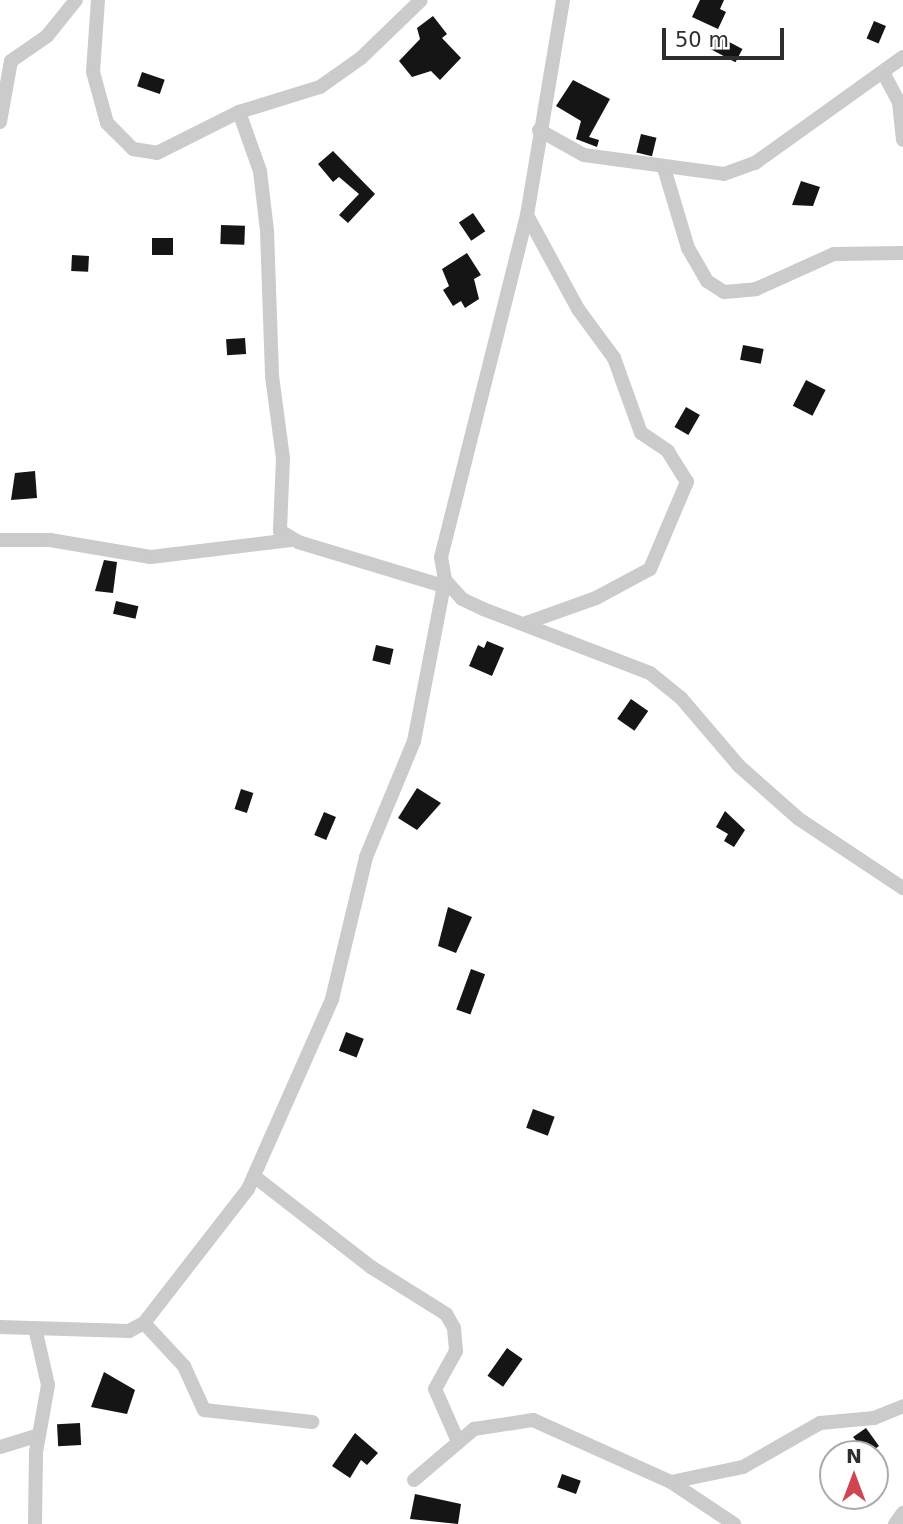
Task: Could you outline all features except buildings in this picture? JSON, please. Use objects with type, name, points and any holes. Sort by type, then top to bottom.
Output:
[{"type":"street","points":[[0,122],[10,61],[47,36],[76,0]]},
{"type":"street","points":[[98,0],[93,72],[107,124],[119,139],[156,153],[239,112],[320,87],[362,58],[421,0]]},
{"type":"street","points":[[0,1328],[36,1332],[118,1333],[144,1323],[255,1177],[332,999],[366,857],[414,741],[444,583],[441,557],[527,215],[539,130],[563,0]]},
{"type":"street","points":[[539,130],[584,155],[664,168],[739,170],[885,76],[903,57]]},
{"type":"street","points":[[885,76],[898,102],[903,141]]},
{"type":"street","points":[[239,112],[260,170],[265,206],[272,376],[283,458],[279,524],[290,540]]},
{"type":"street","points":[[664,168],[688,248],[707,281],[724,292],[756,289],[834,254],[903,253]]},
{"type":"street","points":[[526,623],[552,609],[596,598],[650,569],[687,482],[668,451],[641,433],[614,358],[578,309],[527,215]]},
{"type":"street","points":[[0,541],[50,540],[151,557],[290,540],[444,583],[462,599],[620,658],[666,684],[739,766],[791,812],[903,888]]},
{"type":"street","points":[[255,1177],[371,1267],[446,1314],[454,1328],[456,1351],[435,1389],[457,1438]]},
{"type":"street","points":[[144,1323],[184,1366],[204,1410],[312,1422]]},
{"type":"street","points":[[35,1524],[38,1435],[48,1385],[36,1332]]},
{"type":"street","points":[[671,1482],[743,1467],[820,1423],[874,1418],[903,1406]]},
{"type":"street","points":[[414,1480],[457,1438],[488,1425],[545,1422],[608,1458],[671,1482],[734,1524]]},
{"type":"street","points":[[0,1447],[38,1435]]},
{"type":"street","points":[[895,1524],[903,1513]]}]
